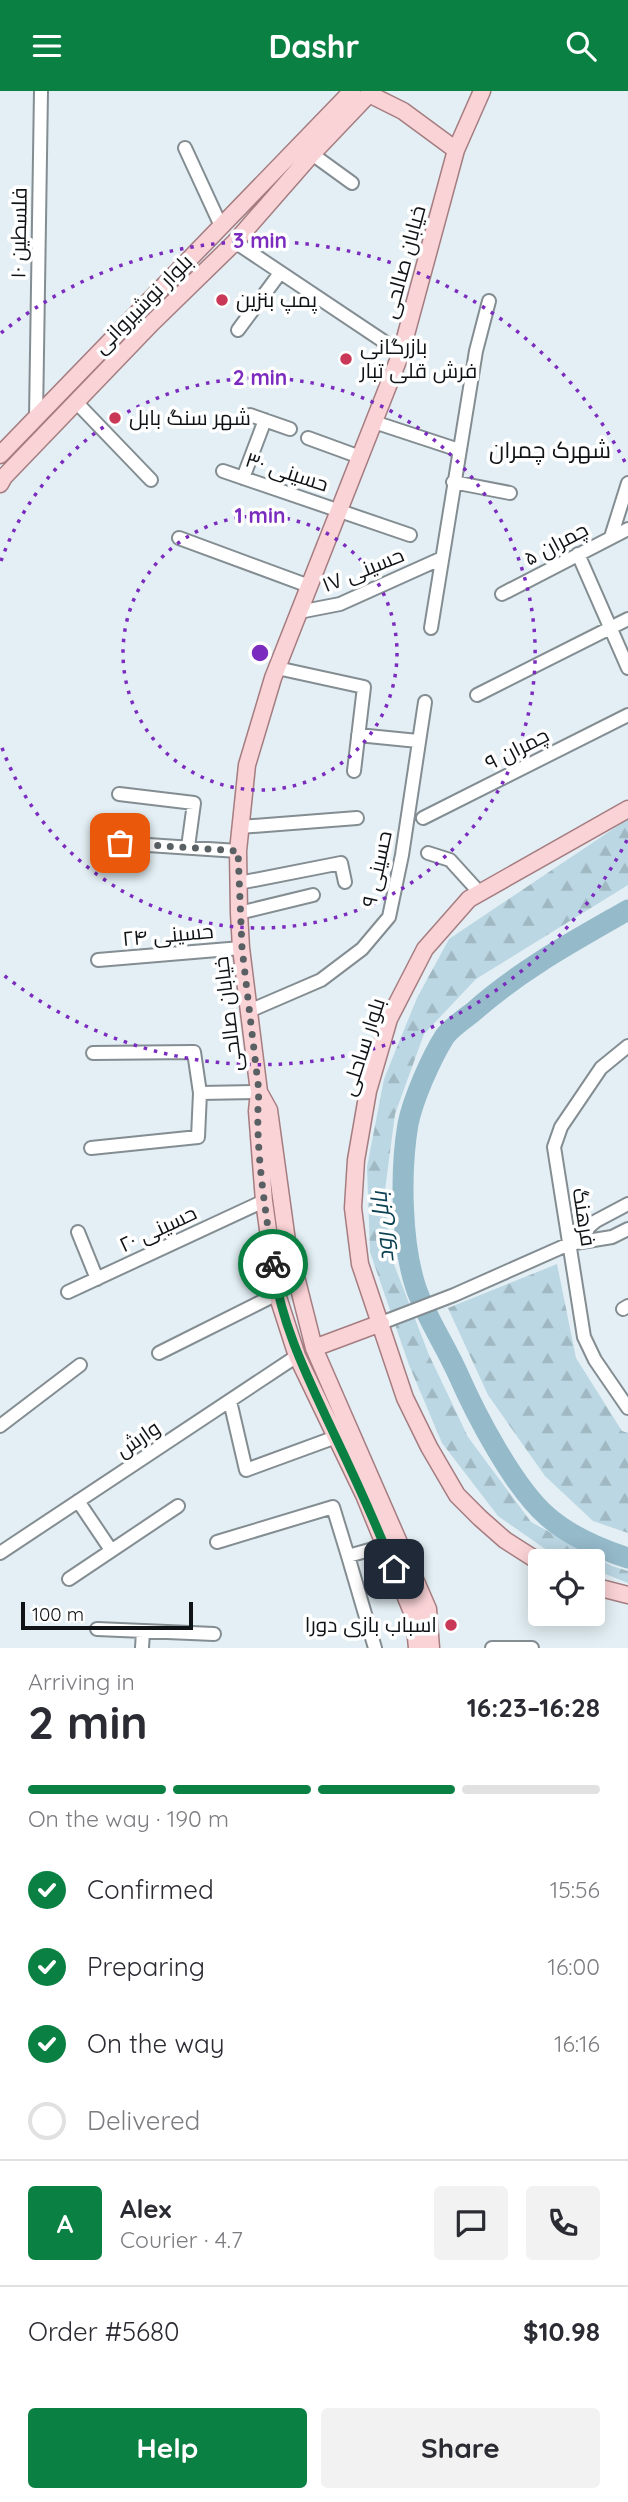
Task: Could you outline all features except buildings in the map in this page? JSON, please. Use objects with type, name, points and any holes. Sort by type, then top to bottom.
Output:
[{"type":"main road","name":"خيابان صالحی","points":[[417,1648],[414,1617],[336,1437],[297,1356],[277,1294],[264,1201],[257,1111],[259,1092],[239,913],[238,851],[247,765],[277,669],[401,353],[457,150],[481,91]]},
{"type":"main road","name":"بلوار نوشیروانی","points":[[0,455],[221,226],[364,92]]},
{"type":"main road","name":"بلوار نوشیروانی","points":[[0,484],[152,323],[235,242],[364,92]]},
{"type":"main road","points":[[364,92],[402,111],[457,150]]},
{"type":"main road","name":"بلوار ساحلی","points":[[528,1555],[505,1540],[457,1495],[405,1398],[360,1264],[353,1208],[356,1160],[368,1091],[390,1019],[425,950],[468,899],[628,809]]},
{"type":"main road","name":"خيابان صالحی","points":[[259,1092],[269,1110],[287,1241],[314,1348],[428,1609],[431,1648]]},
{"type":"main road","points":[[314,1348],[381,1324]]},
{"type":"main road","points":[[605,1589],[628,1595]]},
{"type":"street","name":"فلسطین ۱۰","points":[[36,418],[41,91]]},
{"type":"street","points":[[186,148],[221,226]]},
{"type":"street","points":[[312,154],[352,183]]},
{"type":"street","points":[[235,242],[401,353]]},
{"type":"street","points":[[238,330],[280,273]]},
{"type":"street","points":[[431,628],[440,559],[476,351],[489,301]]},
{"type":"street","points":[[76,402],[151,480]]},
{"type":"street","points":[[250,415],[290,429]]},
{"type":"street","points":[[243,478],[265,421]]},
{"type":"street","points":[[374,422],[459,450]]},
{"type":"street","points":[[308,438],[360,457]]},
{"type":"street","name":"حسینی ۳۰","points":[[223,471],[410,535]]},
{"type":"street","points":[[453,482],[510,493]]},
{"type":"street","points":[[611,537],[628,483]]},
{"type":"street","name":"چمران ۵","points":[[502,594],[628,529]]},
{"type":"street","points":[[179,538],[309,586]]},
{"type":"street","points":[[578,554],[628,668]]},
{"type":"street","name":"حسینی ۱۷","points":[[299,612],[340,604],[440,559]]},
{"type":"street","points":[[477,695],[628,619]]},
{"type":"street","points":[[277,669],[364,687],[354,771]]},
{"type":"street","name":"حسینی ٩","points":[[249,1011],[321,979],[362,949],[389,917],[402,855],[425,702]]},
{"type":"street","name":"چمران ۹","points":[[423,818],[628,715]]},
{"type":"street","points":[[358,735],[418,741]]},
{"type":"street","points":[[119,794],[194,803],[188,847]]},
{"type":"street","points":[[240,827],[357,818]]},
{"type":"street","points":[[103,842],[238,851]]},
{"type":"street","points":[[428,853],[450,860],[479,892]]},
{"type":"street","points":[[239,883],[341,863],[345,882]]},
{"type":"street","points":[[239,913],[313,895]]},
{"type":"street","name":"حسینی ۲۴","points":[[98,960],[242,948]]},
{"type":"street","name":"فرهنگ","points":[[626,1399],[595,1360],[584,1336],[554,1152],[555,1140],[561,1127],[601,1068],[628,1046]]},
{"type":"street","points":[[92,1148],[198,1137],[200,1093],[194,1052],[93,1053]]},
{"type":"street","points":[[200,1093],[259,1092]]},
{"type":"street","name":"حسینی ٢٠","points":[[68,1292],[264,1201]]},
{"type":"street","points":[[569,1244],[596,1221],[628,1203]]},
{"type":"street","points":[[381,1324],[569,1244],[612,1237],[628,1229]]},
{"type":"street","points":[[78,1232],[97,1279]]},
{"type":"street","points":[[159,1353],[277,1294]]},
{"type":"street","name":"وارش","points":[[0,1553],[297,1356]]},
{"type":"street","points":[[0,1426],[80,1365]]},
{"type":"street","points":[[230,1401],[246,1471],[336,1437]]},
{"type":"street","points":[[78,1501],[111,1550]]},
{"type":"street","points":[[69,1579],[177,1506]]},
{"type":"street","points":[[218,1542],[333,1507],[374,1648]]},
{"type":"street","points":[[348,1556],[384,1546]]},
{"type":"street","points":[[97,1629],[214,1634]]},
{"type":"street","points":[[142,1648],[143,1631]]},
{"type":"street","points":[[492,1648],[532,1648]]},
{"type":"green space","points":[[628,819],[628,885],[476,979],[424,1034],[395,1114],[385,1190],[390,1254],[429,1355],[468,1437],[531,1522],[581,1549],[545,1549],[498,1516],[442,1443],[409,1365],[370,1252],[367,1167],[384,1079],[417,998],[449,939]]},
{"type":"green space","points":[[557,1264],[576,1358],[622,1431],[628,1433],[628,1533],[593,1521],[545,1476],[488,1395],[448,1308]]},
{"type":"green space","points":[[605,1562],[628,1571],[628,1583],[605,1574]]},
{"type":"waterway","name":"بابل رود","points":[[628,910],[528,969],[445,1036],[423,1079],[410,1114],[405,1143],[403,1185],[407,1250],[416,1288],[475,1410],[509,1470],[548,1517],[586,1541],[628,1558]]},
{"type":"way so far","points":[[120,843],[238,851],[239,913],[259,1092],[257,1111],[264,1201],[273,1264]]},
{"type":"place","name":"پمپ بنزین","points":[[222,300]]},
{"type":"place","name":"بازرگانی فرش قلی تبار","points":[[346,359]]},
{"type":"place","name":"شهر سنگ بابل","points":[[115,418]]},
{"type":"place","name":"اسباب بازی دورا","points":[[451,1625]]},
{"type":"district","name":"شهرک چمران","points":[[550,450]]},
{"type":"route","points":[[273,1264],[277,1294],[297,1356],[394,1569]]}]
